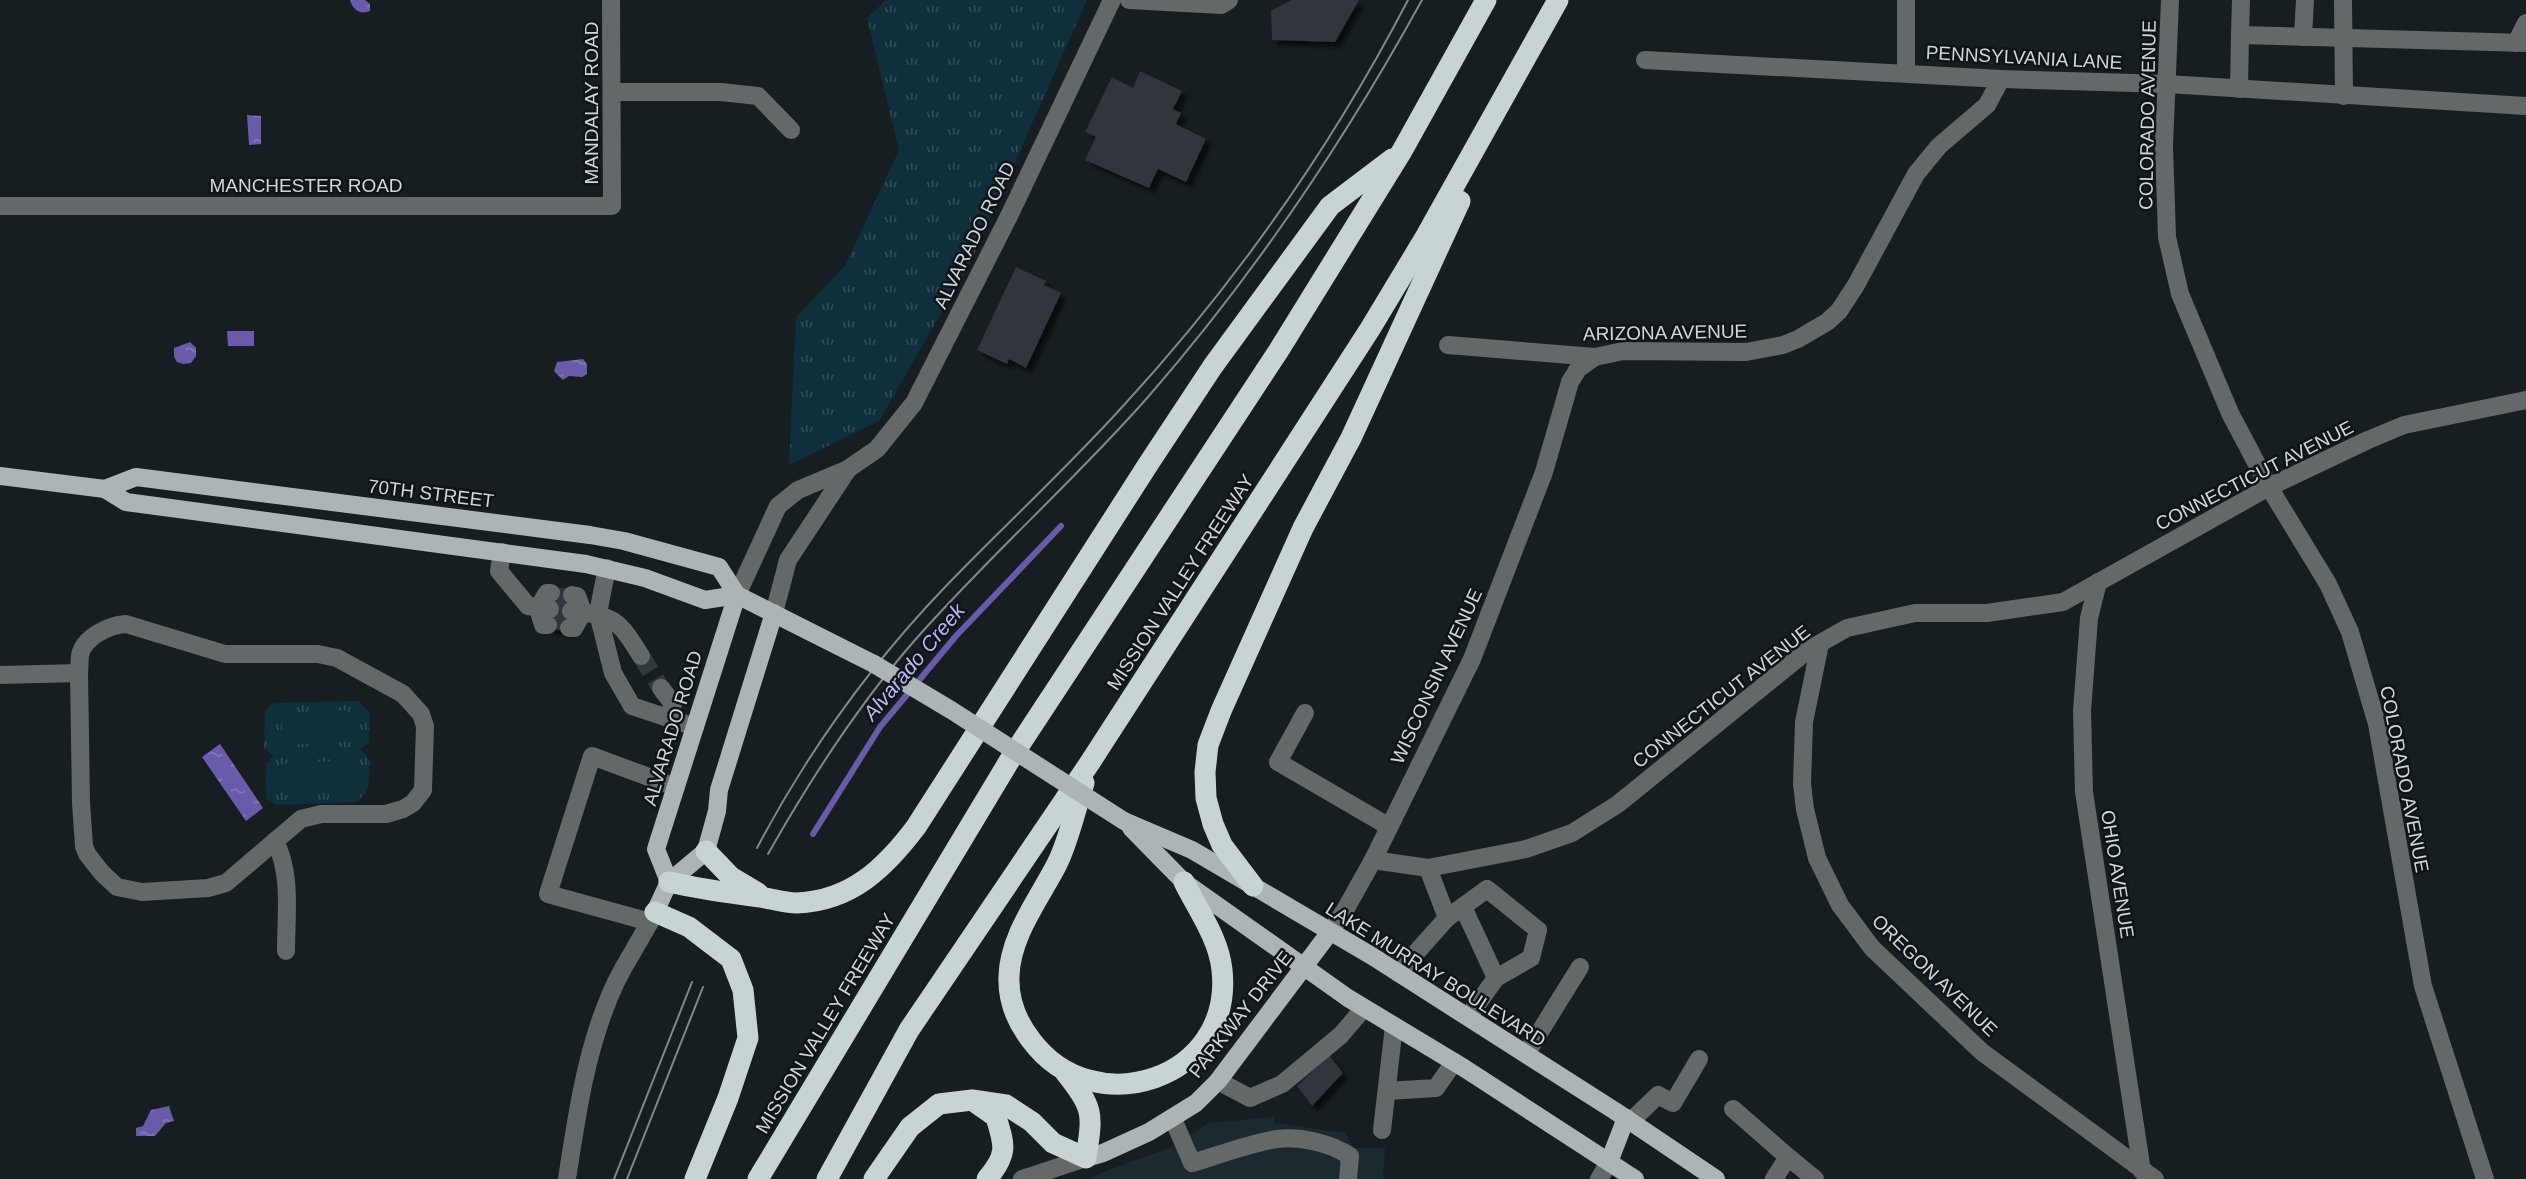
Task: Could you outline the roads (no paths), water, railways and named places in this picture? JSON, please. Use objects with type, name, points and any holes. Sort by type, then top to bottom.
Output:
[{"type":"highway","name":"MISSION VALLEY FREEWAY","points":[[758,1179],[1011,758],[1279,350],[1402,151],[1486,0]]},
{"type":"highway","name":"MISSION VALLEY FREEWAY","points":[[827,1179],[909,1030],[1091,761],[1370,329],[1426,236],[1558,0]]},
{"type":"highway","points":[[1253,886],[1222,845],[1213,824],[1206,798],[1208,745],[1303,528],[1351,438],[1522,67]]},
{"type":"highway","points":[[669,882],[795,903],[819,901],[857,887],[897,853],[1213,366],[1330,206],[1402,151]]},
{"type":"highway","points":[[874,1179],[910,1127],[939,1104],[972,1100],[1006,1105],[1032,1122],[1053,1143],[1086,1158],[1092,1118],[1083,1095],[1065,1072],[1035,1046],[1021,1028],[1014,1011],[1009,975],[1016,943],[1058,862],[1091,761]]},
{"type":"highway","points":[[706,851],[731,877],[766,898]]},
{"type":"highway","points":[[1065,1072],[1090,1081],[1113,1085],[1152,1080],[1182,1065],[1205,1042],[1220,1009],[1222,969],[1217,949],[1184,883]]},
{"type":"highway","points":[[652,917],[689,927],[731,959],[743,990],[748,1038],[728,1098],[695,1179]]},
{"type":"highway","points":[[972,1100],[996,1117],[1005,1146],[996,1168],[987,1179]]},
{"type":"main road","name":"70TH STREET","points":[[0,476],[105,489],[126,502],[607,568],[645,578],[705,600],[737,595]]},
{"type":"main road","name":"70TH STREET","points":[[105,489],[136,477],[624,541],[719,567],[737,595],[807,629]]},
{"type":"main road","name":"ALVARADO ROAD","points":[[669,882],[656,849],[737,595]]},
{"type":"main road","name":"ALVARADO ROAD","points":[[706,851],[717,811],[719,790],[774,613]]},
{"type":"main road","name":"LAKE MURRAY BOULEVARD","points":[[807,629],[874,664],[951,710],[1124,821],[1192,850],[1398,973],[1716,1179]]},
{"type":"main road","name":"LAKE MURRAY BOULEVARD","points":[[1124,821],[1184,883],[1364,1008],[1454,1062],[1635,1179]]},
{"type":"main road","points":[[652,917],[669,882],[706,851]]},
{"type":"main road","name":"PARKWAY DRIVE","points":[[1086,1158],[1149,1132],[1196,1103],[1218,1081],[1330,932]]},
{"type":"main road","points":[[1609,1161],[1628,1120]]},
{"type":"street","name":"MANDALAY ROAD","points":[[611,0],[612,206]]},
{"type":"street","name":"ALVARADO ROAD","points":[[737,595],[778,506],[798,490],[848,468],[877,449],[914,402],[1009,216],[1112,0]]},
{"type":"street","points":[[1129,0],[1221,5],[1229,0]]},
{"type":"street","points":[[1906,0],[1906,72]]},
{"type":"street","name":"COLORADO AVENUE","points":[[2170,0],[2164,146],[2167,237],[2180,294],[2230,413],[2269,487],[2328,584],[2350,632],[2377,724],[2423,986],[2485,1179]]},
{"type":"street","points":[[2239,89],[2241,0]]},
{"type":"street","points":[[2303,37],[2305,0]]},
{"type":"street","points":[[2343,0],[2344,96]]},
{"type":"street","points":[[2240,36],[2521,43],[2526,23]]},
{"type":"street","name":"PENNSYLVANIA LANE","points":[[1645,60],[2001,79],[2167,84],[2526,106]]},
{"type":"street","name":"ARIZONA AVENUE","points":[[1448,345],[1595,357],[1623,351],[1755,351],[1791,342],[1827,322],[1839,311],[1916,174],[1939,146],[1987,105],[2001,79]]},
{"type":"street","points":[[612,92],[721,92],[758,96],[791,130]]},
{"type":"street","name":"MANCHESTER ROAD","points":[[0,206],[612,206]]},
{"type":"street","name":"WISCONSIN AVENUE","points":[[1330,932],[1373,860],[1477,647],[1544,472],[1570,382],[1578,369],[1595,357]]},
{"type":"street","name":"CONNECTICUT AVENUE","points":[[1373,860],[1428,868],[1526,849],[1572,833],[1618,804],[1808,650],[1847,628],[1915,613],[1987,613],[2063,602],[2269,487],[2404,425],[2526,400]]},
{"type":"street","name":"ALVARADO ROAD","points":[[774,613],[788,560],[848,468]]},
{"type":"street","points":[[502,552],[499,571],[528,606],[547,609]]},
{"type":"street","points":[[579,612],[607,568]]},
{"type":"street","name":"OHIO AVENUE","points":[[2098,582],[2089,618],[2083,698],[2084,792],[2148,1175]]},
{"type":"street","points":[[579,612],[622,627],[641,656]]},
{"type":"street","points":[[579,612],[632,706],[695,727]]},
{"type":"street","points":[[126,624],[225,654],[317,654],[337,658],[403,694],[421,714],[425,726],[423,790],[413,803],[386,814],[321,814],[301,818],[275,841],[226,883],[208,888],[142,892],[117,887],[87,854],[81,803],[79,673],[81,652],[95,635],[113,625],[126,624]]},
{"type":"street","name":"OREGON AVENUE","points":[[1820,644],[1804,722],[1802,784],[1814,846],[1840,905],[1872,947],[1982,1052],[2148,1175]]},
{"type":"street","points":[[0,675],[79,673]]},
{"type":"street","points":[[662,688],[673,704],[668,718]]},
{"type":"street","points":[[1305,713],[1278,761],[1388,826]]},
{"type":"street","points":[[567,1179],[579,1102],[603,1015],[616,982],[652,917],[548,894],[592,757],[676,787]]},
{"type":"street","points":[[275,841],[283,857],[286,877],[286,950]]},
{"type":"street","points":[[1428,868],[1447,918]]},
{"type":"street","points":[[1398,973],[1447,918],[1487,889],[1538,930],[1531,958],[1496,978],[1468,1017]]},
{"type":"street","points":[[1463,906],[1496,978]]},
{"type":"street","points":[[1526,1054],[1580,967]]},
{"type":"street","points":[[1218,1081],[1250,1098],[1282,1084],[1341,1035],[1364,1008]]},
{"type":"street","points":[[1382,1130],[1394,1026]]},
{"type":"street","points":[[1628,1120],[1658,1096],[1673,1103],[1699,1059]]},
{"type":"street","points":[[1387,1091],[1436,1088],[1454,1062]]},
{"type":"street","points":[[1733,1109],[1815,1179]]},
{"type":"street","points":[[1173,1119],[1192,1163],[1277,1138],[1315,1142],[1337,1148],[1350,1156],[1348,1179]]},
{"type":"street","points":[[1774,1179],[1788,1157]]},
{"type":"street","name":"PARKWAY DRIVE","points":[[1022,1179],[1086,1158]]},
{"type":"street","points":[[1599,1179],[1609,1161]]},
{"type":"water","points":[[350,0],[365,0],[370,4],[370,11],[357,11]]},
{"type":"water","points":[[247,115],[261,116],[261,144],[249,145]]},
{"type":"water","points":[[227,331],[254,331],[254,346],[228,346]]},
{"type":"water","points":[[190,342],[196,348],[196,356],[191,363],[177,362],[174,348]]},
{"type":"water","points":[[583,359],[587,364],[587,374],[582,377],[569,376],[563,380],[554,371],[557,362]]},
{"type":"water","points":[[220,744],[263,808],[246,821],[202,757]]},
{"type":"water","points":[[169,1106],[174,1121],[166,1123],[155,1136],[136,1136],[136,1128],[143,1126],[151,1110]]},
{"type":"waterway","name":"Alvarado Creek","points":[[813,834],[880,727],[956,636],[1061,526]]},
{"type":"tunnel","points":[[641,656],[661,688]]},
{"type":"tram line","points":[[757,848],[819,744],[892,646],[946,586],[1124,405],[1205,311],[1243,262],[1347,108],[1408,0]]},
{"type":"tram line","points":[[768,854],[836,743],[894,665],[973,578],[1120,428],[1225,303],[1329,156],[1422,0]]},
{"type":"tram line","points":[[614,1179],[692,982]]},
{"type":"tram line","points":[[627,1179],[703,987]]}]
